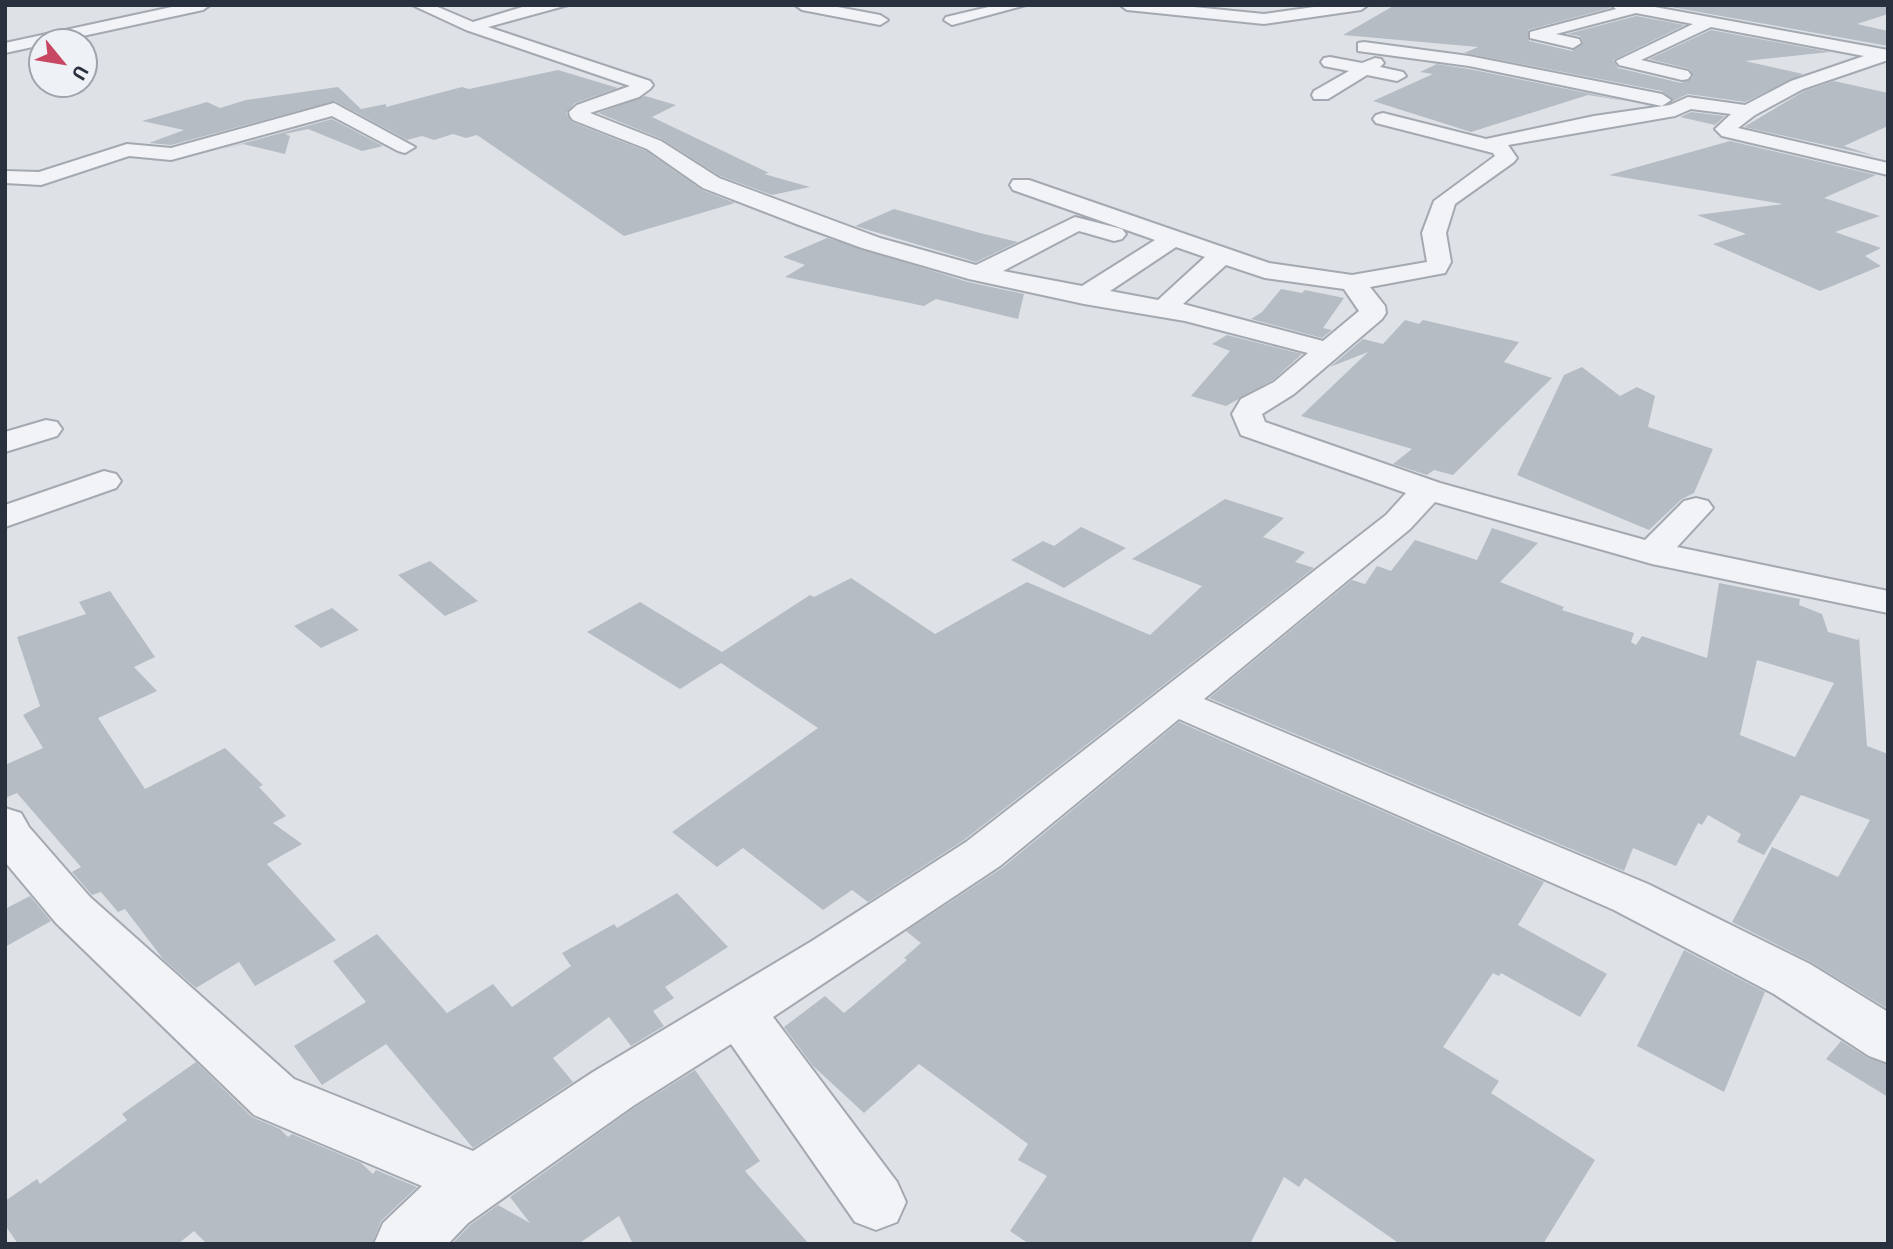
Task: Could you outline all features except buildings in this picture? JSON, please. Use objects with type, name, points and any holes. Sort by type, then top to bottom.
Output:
[{"type":"street","points":[[5,48],[203,5]]},
{"type":"street","points":[[419,5],[472,27],[644,85],[632,93],[584,109],[579,112],[580,116],[654,145],[711,183],[871,243],[978,274],[1163,309],[1327,350]]},
{"type":"street","points":[[472,27],[536,9],[561,5]]},
{"type":"street","points":[[802,5],[880,20]]},
{"type":"street","points":[[952,20],[1019,5]]},
{"type":"street","points":[[1127,5],[1264,19],[1361,5]]},
{"type":"street","points":[[1573,43],[1536,35],[1625,7],[1886,55]]},
{"type":"street","points":[[1682,75],[1625,61],[1707,23]]},
{"type":"street","points":[[1364,47],[1496,66],[1622,94],[1748,111]]},
{"type":"street","points":[[1321,95],[1395,51]]},
{"type":"street","points":[[1886,55],[1797,85],[1748,111],[1725,131],[1888,169]]},
{"type":"street","points":[[1330,62],[1405,78],[1418,74]]},
{"type":"street","points":[[1021,185],[1138,228],[1265,270],[1352,283],[1436,268],[1439,262],[1434,233],[1445,201],[1507,158],[1495,141],[1675,110],[1688,103]]},
{"type":"street","points":[[5,177],[41,179],[127,150],[171,154],[334,109],[405,147]]},
{"type":"street","points":[[1384,119],[1499,148]]},
{"type":"street","points":[[978,274],[1075,224],[1119,235],[1138,228]]},
{"type":"street","points":[[1084,296],[1174,238]]},
{"type":"street","points":[[1163,309],[1222,256]]},
{"type":"street","points":[[1352,283],[1372,306],[1373,313],[1284,388],[1252,405],[1247,414],[1252,428],[1428,490],[1651,553],[1888,603]]},
{"type":"street","points":[[5,443],[46,429]]},
{"type":"street","points":[[5,517],[104,481]]},
{"type":"street","points":[[405,1244],[447,1203],[613,1089],[983,854],[1398,522],[1428,490]]},
{"type":"street","points":[[1651,553],[1696,508]]},
{"type":"street","points":[[1175,702],[1643,902],[1792,979],[1888,1040]]},
{"type":"street","points":[[5,825],[13,839],[73,910],[274,1097],[478,1181]]},
{"type":"street","points":[[738,1012],[876,1202]]}]
